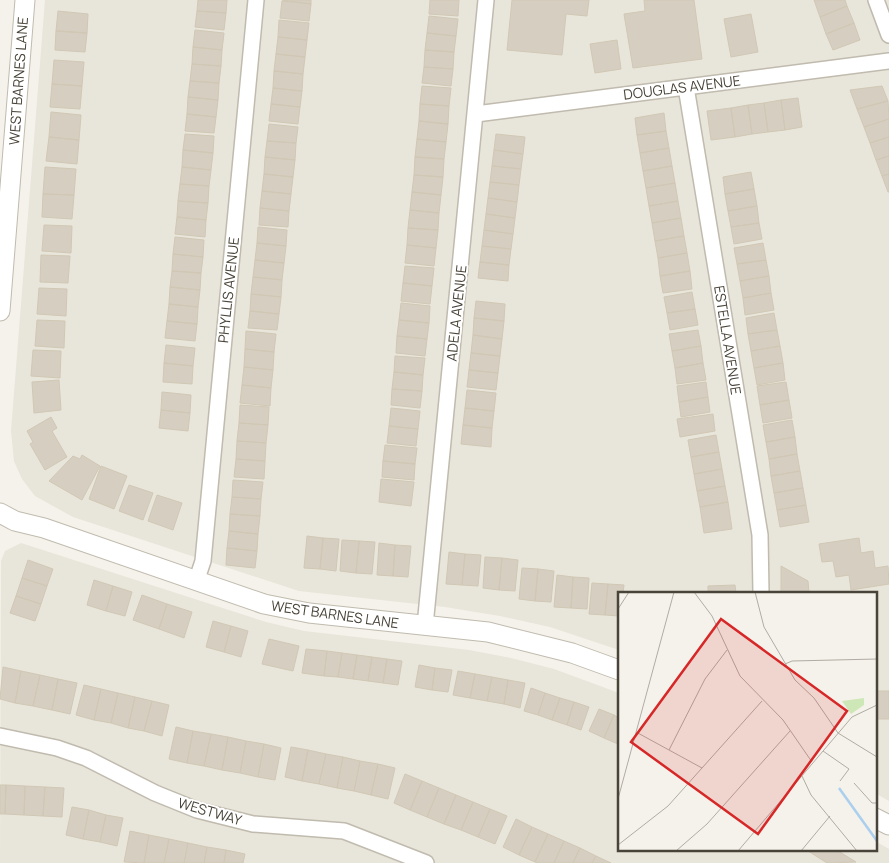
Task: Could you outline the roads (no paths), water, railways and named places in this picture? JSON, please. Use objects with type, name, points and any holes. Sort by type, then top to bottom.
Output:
[{"type":"street","name":"WEST BARNES LANE","points":[[0,311],[24,0]]},
{"type":"street","name":"PHYLLIS AVENUE","points":[[197,580],[203,561],[256,0]]},
{"type":"street","name":"ADELA AVENUE","points":[[425,626],[486,0]]},
{"type":"street","points":[[876,0],[889,35]]},
{"type":"street","name":"DOUGLAS AVENUE","points":[[476,114],[889,61]]},
{"type":"street","name":"ESTELLA AVENUE","points":[[686,87],[760,535],[761,592]]},
{"type":"street","name":"WEST BARNES LANE","points":[[0,513],[15,521],[44,528],[264,604],[286,609],[488,632],[531,642],[618,670]]},
{"type":"street","name":"WESTWAY","points":[[0,736],[57,748],[86,758],[156,793],[197,810],[253,824],[344,832],[426,863]]},
{"type":"street","points":[[876,819],[889,826]]}]
